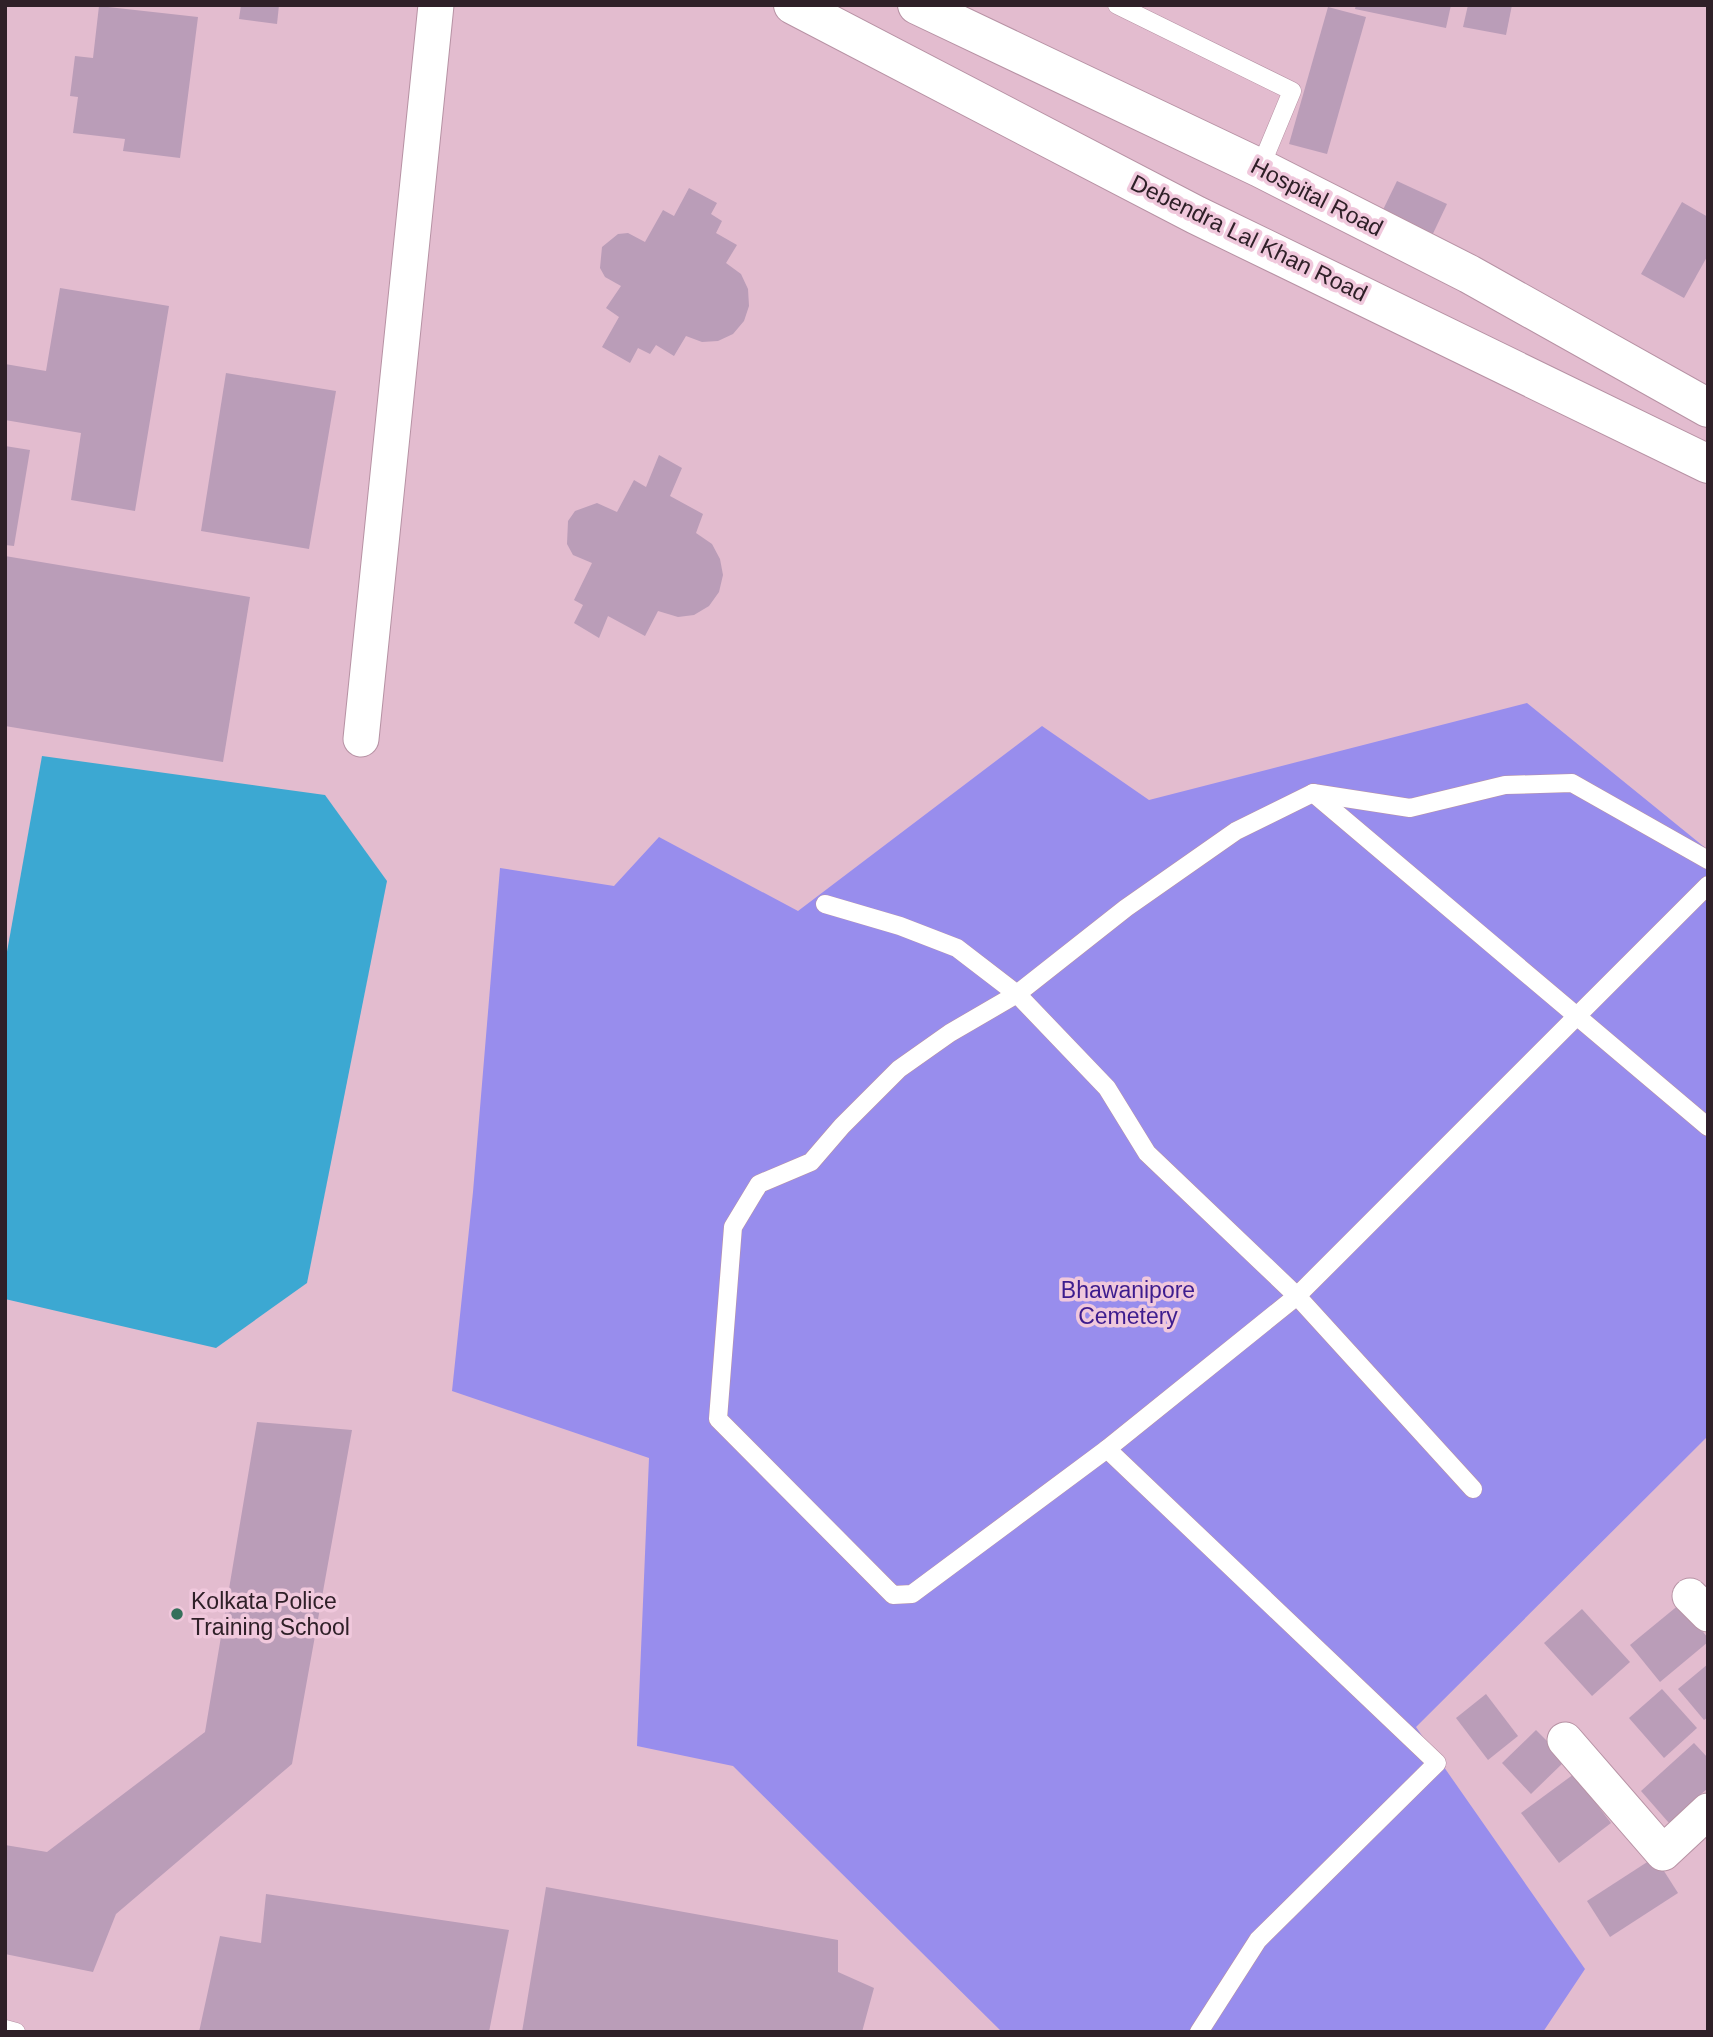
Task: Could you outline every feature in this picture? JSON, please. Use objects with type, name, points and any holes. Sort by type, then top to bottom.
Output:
[{"type":"main road","name":"Debendra Lal Khan Road","points":[[793,5],[1196,215],[1708,464]]},
{"type":"main road","name":"Hospital Road","points":[[917,5],[1260,168],[1469,274],[1708,408]]},
{"type":"street","points":[[360,739],[436,5]]},
{"type":"street","points":[[1565,1740],[1663,1853],[1708,1811]]},
{"type":"lane","points":[[1116,5],[1292,91],[1260,168]]},
{"type":"lane","points":[[1708,860],[1572,783],[1506,785],[1410,808],[1313,793],[1236,831],[1126,908],[1017,994],[950,1033],[899,1069],[842,1126],[811,1162],[759,1184],[733,1227],[718,1419],[893,1595],[912,1594],[1107,1449],[1297,1296],[1708,885]]},
{"type":"lane","points":[[1313,793],[1708,1127]]},
{"type":"lane","points":[[825,904],[900,926],[957,948],[1017,994],[1108,1088],[1147,1153],[1297,1296],[1473,1489]]},
{"type":"lane","points":[[1107,1449],[1437,1763],[1258,1940],[1199,2032]]},
{"type":"lane","points":[[5,2029],[16,2032]]},
{"type":"green space","name":"Bhawanipore Cemetery","points":[[1527,703],[1708,850],[1708,1436],[1416,1727],[1585,1969],[1543,2032],[1002,2032],[733,1766],[637,1746],[649,1458],[452,1391],[473,1192],[500,868],[614,886],[659,837],[798,911],[1042,726],[1149,800]]},
{"type":"water","points":[[42,756],[325,795],[387,881],[307,1283],[216,1348],[5,1299],[5,963]]},
{"type":"building","points":[[241,5],[279,5],[277,24],[239,19]]},
{"type":"building","points":[[1356,5],[1451,5],[1446,28],[1355,9]]},
{"type":"building","points":[[1468,5],[1512,5],[1506,35],[1463,27]]},
{"type":"building","points":[[99,6],[198,17],[180,158],[123,151],[125,139],[73,133],[78,97],[70,96],[75,56],[93,58]]},
{"type":"building","points":[[1328,7],[1366,17],[1327,154],[1289,144]]},
{"type":"building","points":[[1397,181],[1447,204],[1429,242],[1379,218]]},
{"type":"building","points":[[689,188],[717,203],[711,214],[722,221],[716,233],[737,245],[726,263],[741,274],[748,289],[749,306],[744,321],[733,334],[718,341],[702,342],[686,336],[674,356],[656,345],[650,354],[638,348],[630,363],[602,347],[619,317],[606,308],[621,286],[605,277],[600,268],[602,247],[618,234],[628,233],[645,242],[663,210],[674,216]]},
{"type":"building","points":[[1682,202],[1708,217],[1708,255],[1684,298],[1641,274]]},
{"type":"building","points":[[60,288],[169,306],[135,511],[71,500],[81,433],[5,420],[5,364],[46,371]]},
{"type":"building","points":[[226,373],[336,391],[309,549],[201,531]]},
{"type":"building","points":[[5,446],[30,450],[14,546],[5,545]]},
{"type":"building","points":[[659,455],[682,468],[670,496],[703,514],[696,533],[712,544],[720,559],[723,575],[719,592],[709,606],[694,615],[678,617],[658,611],[645,636],[608,616],[599,638],[574,623],[583,605],[574,600],[592,563],[573,555],[567,544],[568,521],[575,511],[597,503],[617,512],[634,480],[646,487]]},
{"type":"building","points":[[5,556],[250,597],[223,762],[5,726]]},
{"type":"building","points":[[257,1422],[352,1430],[292,1764],[116,1914],[93,1972],[5,1954],[5,1845],[47,1852],[205,1732]]},
{"type":"building","points":[[1680,1604],[1708,1638],[1708,1642],[1660,1682],[1630,1645]]},
{"type":"building","points":[[1582,1609],[1630,1662],[1592,1696],[1544,1643]]},
{"type":"building","points":[[1708,1664],[1708,1717],[1704,1720],[1678,1689]]},
{"type":"building","points":[[1662,1689],[1697,1728],[1664,1758],[1629,1718]]},
{"type":"building","points":[[1486,1694],[1518,1736],[1488,1760],[1456,1718]]},
{"type":"building","points":[[1536,1730],[1566,1760],[1531,1794],[1502,1763]]},
{"type":"building","points":[[1694,1743],[1708,1758],[1708,1788],[1669,1823],[1641,1791]]},
{"type":"building","points":[[1574,1774],[1611,1823],[1559,1863],[1521,1813]]},
{"type":"building","points":[[1655,1857],[1678,1893],[1610,1937],[1587,1901]]},
{"type":"building","points":[[546,1887],[838,1940],[838,1972],[874,1988],[862,2032],[522,2032]]},
{"type":"building","points":[[266,1894],[509,1930],[489,2032],[199,2032],[220,1936],[261,1943]]},
{"type":"place","name":"Kolkata Police Training School","points":[[177,1614]]}]
